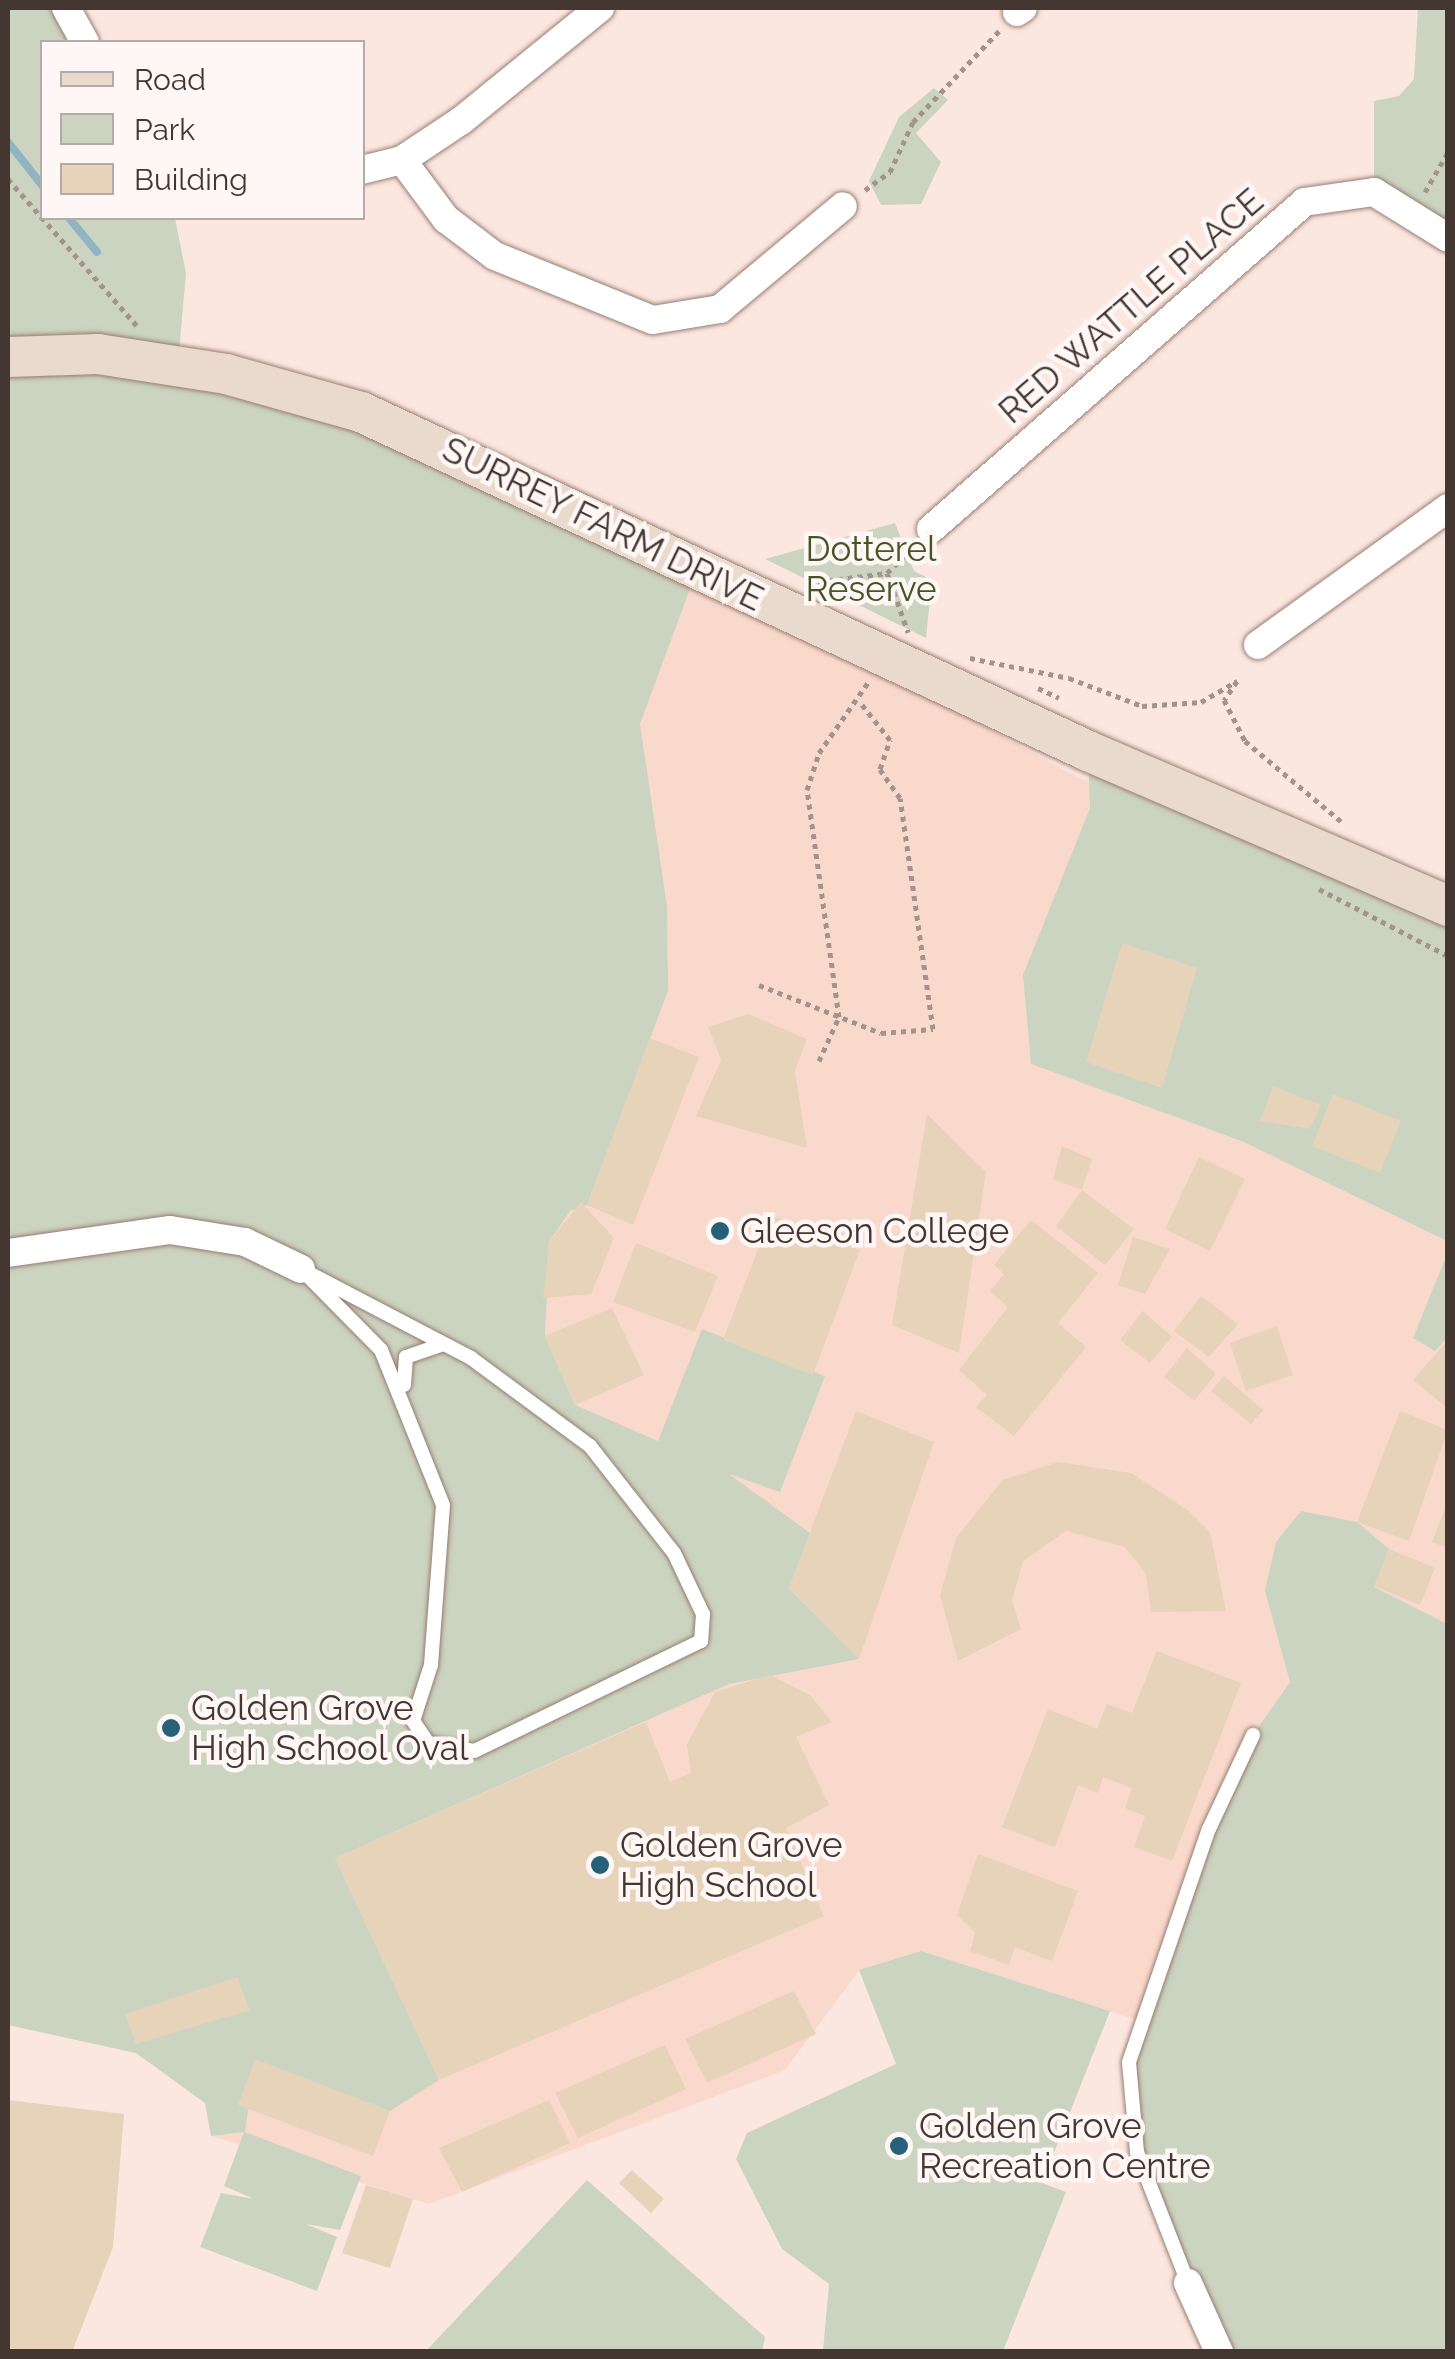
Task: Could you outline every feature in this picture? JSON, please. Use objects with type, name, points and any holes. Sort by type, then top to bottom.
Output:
[{"type":"street","points":[[66,8],[84,40]]},
{"type":"street","points":[[365,169],[402,160],[600,8]]},
{"type":"street","points":[[402,160],[446,219],[495,256],[653,320],[720,308],[843,206]]},
{"type":"street","name":"RED WATTLE PLACE","points":[[931,529],[1304,202],[1374,192],[1412,211],[1448,238]]},
{"type":"street","name":"SURREY FARM DRIVE","points":[[8,357],[132,359],[361,412],[880,656],[1448,906]]},
{"type":"street","points":[[1258,645],[1448,508]]},
{"type":"street","points":[[8,1253],[170,1230],[245,1242],[301,1269]]},
{"type":"street","points":[[1188,2284],[1219,2352]]},
{"type":"lane","points":[[301,1269],[448,1346],[590,1446],[635,1495],[703,1614],[701,1641],[474,1751],[428,1743],[413,1721],[432,1665],[443,1506],[408,1400],[381,1350],[301,1269]]},
{"type":"lane","points":[[408,1400],[406,1357],[448,1346]]},
{"type":"lane","points":[[1188,2284],[1136,2152],[1129,2066],[1208,1829],[1252,1734]]},
{"type":"path","points":[[843,206],[890,172],[913,122],[1020,10]]},
{"type":"path","points":[[1412,211],[1448,152]]},
{"type":"path","points":[[8,180],[40,216]]},
{"type":"path","points":[[43,220],[142,332]]},
{"type":"path","points":[[790,584],[888,573],[931,529]]},
{"type":"path","points":[[888,573],[919,643]]},
{"type":"path","points":[[820,1062],[839,1017],[806,790],[819,753],[860,702],[880,656]]},
{"type":"path","points":[[957,659],[1068,678],[1142,706],[1201,702],[1237,681],[1224,700],[1244,741],[1355,831]]},
{"type":"path","points":[[759,986],[881,1033],[933,1029],[900,798],[880,769],[890,740],[860,702]]},
{"type":"shaded area","points":[[8,371],[716,579],[1077,777],[1447,915],[1447,2351],[1143,2022],[921,1951],[859,1971],[785,2070],[429,2204],[211,2136],[205,2103],[136,2053],[8,2025]]},
{"type":"green space","points":[[8,8],[66,8],[84,40],[40,40],[40,220],[175,220],[186,273],[179,352],[8,343]]},
{"type":"green space","points":[[1418,8],[1447,8],[1447,237],[1374,192],[1374,101],[1399,96],[1414,79]]},
{"type":"green space","points":[[934,88],[948,100],[916,133],[941,162],[921,204],[881,205],[869,181],[899,117]]},
{"type":"green space","points":[[8,357],[226,374],[697,570],[640,724],[667,906],[668,991],[587,1205],[570,1211],[549,1242],[545,1336],[575,1405],[658,1441],[702,1329],[825,1376],[780,1492],[729,1474],[810,1533],[789,1588],[859,1659],[729,1684],[335,1858],[439,2080],[390,2111],[255,2060],[245,2132],[361,2176],[340,2230],[306,2224],[337,2237],[317,2291],[200,2247],[221,2193],[254,2199],[224,2186],[244,2132],[211,2136],[205,2103],[136,2053],[8,2025]]},
{"type":"green space","name":"Dotterel Reserve","points":[[895,523],[914,571],[932,580],[926,638],[765,559]]},
{"type":"green space","points":[[1088,751],[1447,905],[1447,1241],[1244,1142],[1031,1064],[1023,975],[1090,808]]},
{"type":"green space","points":[[1447,1254],[1447,1338],[1435,1351],[1413,1338]]},
{"type":"green space","points":[[1301,1511],[1357,1522],[1389,1549],[1374,1587],[1447,1624],[1447,2351],[1219,2351],[1149,2189],[1129,2062],[1209,1829],[1253,1735],[1290,1682],[1265,1591],[1276,1542]]},
{"type":"green space","name":"Golden Grove Recreation Centre","points":[[921,1951],[1110,2011],[1042,2183],[1066,2192],[1003,2351],[823,2351],[829,2284],[782,2249],[736,2159],[747,2133],[896,2064],[859,1970]]},
{"type":"green space","points":[[587,2180],[765,2337],[762,2351],[426,2351]]},
{"type":"building","points":[[1122,943],[1197,968],[1162,1088],[1086,1062]]},
{"type":"building","points":[[748,1014],[807,1039],[795,1071],[807,1148],[696,1116],[721,1060],[708,1027]]},
{"type":"building","points":[[650,1038],[699,1057],[633,1225],[587,1205]]},
{"type":"building","points":[[1273,1086],[1321,1105],[1310,1129],[1260,1121]]},
{"type":"building","points":[[1333,1094],[1401,1121],[1380,1173],[1312,1146]]},
{"type":"building","points":[[927,1114],[986,1172],[959,1353],[892,1325]]},
{"type":"building","points":[[1062,1146],[1092,1159],[1082,1190],[1053,1179]]},
{"type":"building","points":[[1199,1157],[1245,1179],[1210,1251],[1165,1229]]},
{"type":"building","points":[[1082,1190],[1134,1229],[1105,1265],[1056,1226]]},
{"type":"building","points":[[581,1202],[614,1238],[591,1294],[543,1298],[549,1242]]},
{"type":"building","points":[[771,1215],[860,1250],[813,1375],[723,1340]]},
{"type":"building","points":[[1031,1220],[1098,1273],[1058,1323],[1086,1347],[1014,1436],[976,1407],[987,1395],[959,1370],[1008,1307],[990,1291],[1004,1274],[994,1265]]},
{"type":"building","points":[[1133,1237],[1170,1249],[1145,1294],[1118,1285]]},
{"type":"building","points":[[636,1243],[718,1276],[695,1332],[613,1302]]},
{"type":"building","points":[[1201,1296],[1238,1324],[1209,1357],[1174,1331]]},
{"type":"building","points":[[612,1308],[644,1375],[575,1405],[545,1336]]},
{"type":"building","points":[[1143,1311],[1172,1337],[1150,1363],[1120,1340]]},
{"type":"building","points":[[1277,1326],[1293,1375],[1246,1391],[1230,1343]]},
{"type":"building","points":[[1448,1340],[1448,1409],[1413,1380]]},
{"type":"building","points":[[1187,1348],[1216,1374],[1194,1401],[1164,1377]]},
{"type":"building","points":[[1224,1376],[1263,1410],[1251,1424],[1211,1391]]},
{"type":"building","points":[[856,1411],[934,1442],[859,1659],[789,1588]]},
{"type":"building","points":[[1400,1411],[1448,1430],[1409,1541],[1357,1522]]},
{"type":"building","points":[[1058,1462],[1131,1473],[1189,1511],[1210,1532],[1226,1611],[1151,1612],[1146,1574],[1125,1547],[1066,1531],[1023,1561],[1012,1600],[1021,1629],[958,1661],[940,1595],[956,1538],[1003,1480]]},
{"type":"building","points":[[1448,1504],[1448,1548],[1432,1542]]},
{"type":"building","points":[[1389,1549],[1435,1568],[1420,1605],[1374,1586]]},
{"type":"building","points":[[1157,1651],[1241,1683],[1172,1861],[1134,1847],[1145,1816],[1125,1808],[1132,1788],[1103,1777],[1098,1793],[1078,1785],[1055,1847],[1002,1827],[1048,1709],[1097,1729],[1107,1704],[1132,1713]]},
{"type":"building","points":[[770,1675],[810,1695],[832,1722],[796,1737],[829,1805],[786,1828],[824,1916],[439,2080],[335,1858],[646,1722],[670,1782],[691,1773],[687,1744],[715,1692]]},
{"type":"building","points":[[978,1854],[1078,1891],[1052,1961],[1015,1947],[1009,1965],[970,1951],[975,1933],[957,1915]]},
{"type":"building","points":[[237,1977],[250,2010],[136,2044],[125,2014]]},
{"type":"building","points":[[794,1991],[816,2034],[707,2083],[685,2039]]},
{"type":"building","points":[[665,2045],[686,2089],[578,2138],[555,2093]]},
{"type":"building","points":[[255,2059],[390,2111],[373,2156],[238,2105]]},
{"type":"building","points":[[8,2100],[124,2114],[113,2247],[72,2352],[8,2352]]},
{"type":"building","points":[[549,2100],[570,2143],[462,2192],[439,2148]]},
{"type":"building","points":[[632,2170],[664,2199],[651,2213],[619,2183]]},
{"type":"building","points":[[366,2185],[413,2199],[390,2268],[342,2253]]},
{"type":"waterway","points":[[8,142],[40,182]]},
{"type":"waterway","points":[[71,220],[97,252]]},
{"type":"place","name":"Gleeson College","points":[[720,1231]]},
{"type":"place","name":"Golden Grove High School Oval","points":[[171,1728]]},
{"type":"place","name":"Golden Grove High School","points":[[600,1865]]},
{"type":"place","name":"Golden Grove Recreation Centre","points":[[899,2146]]}]
